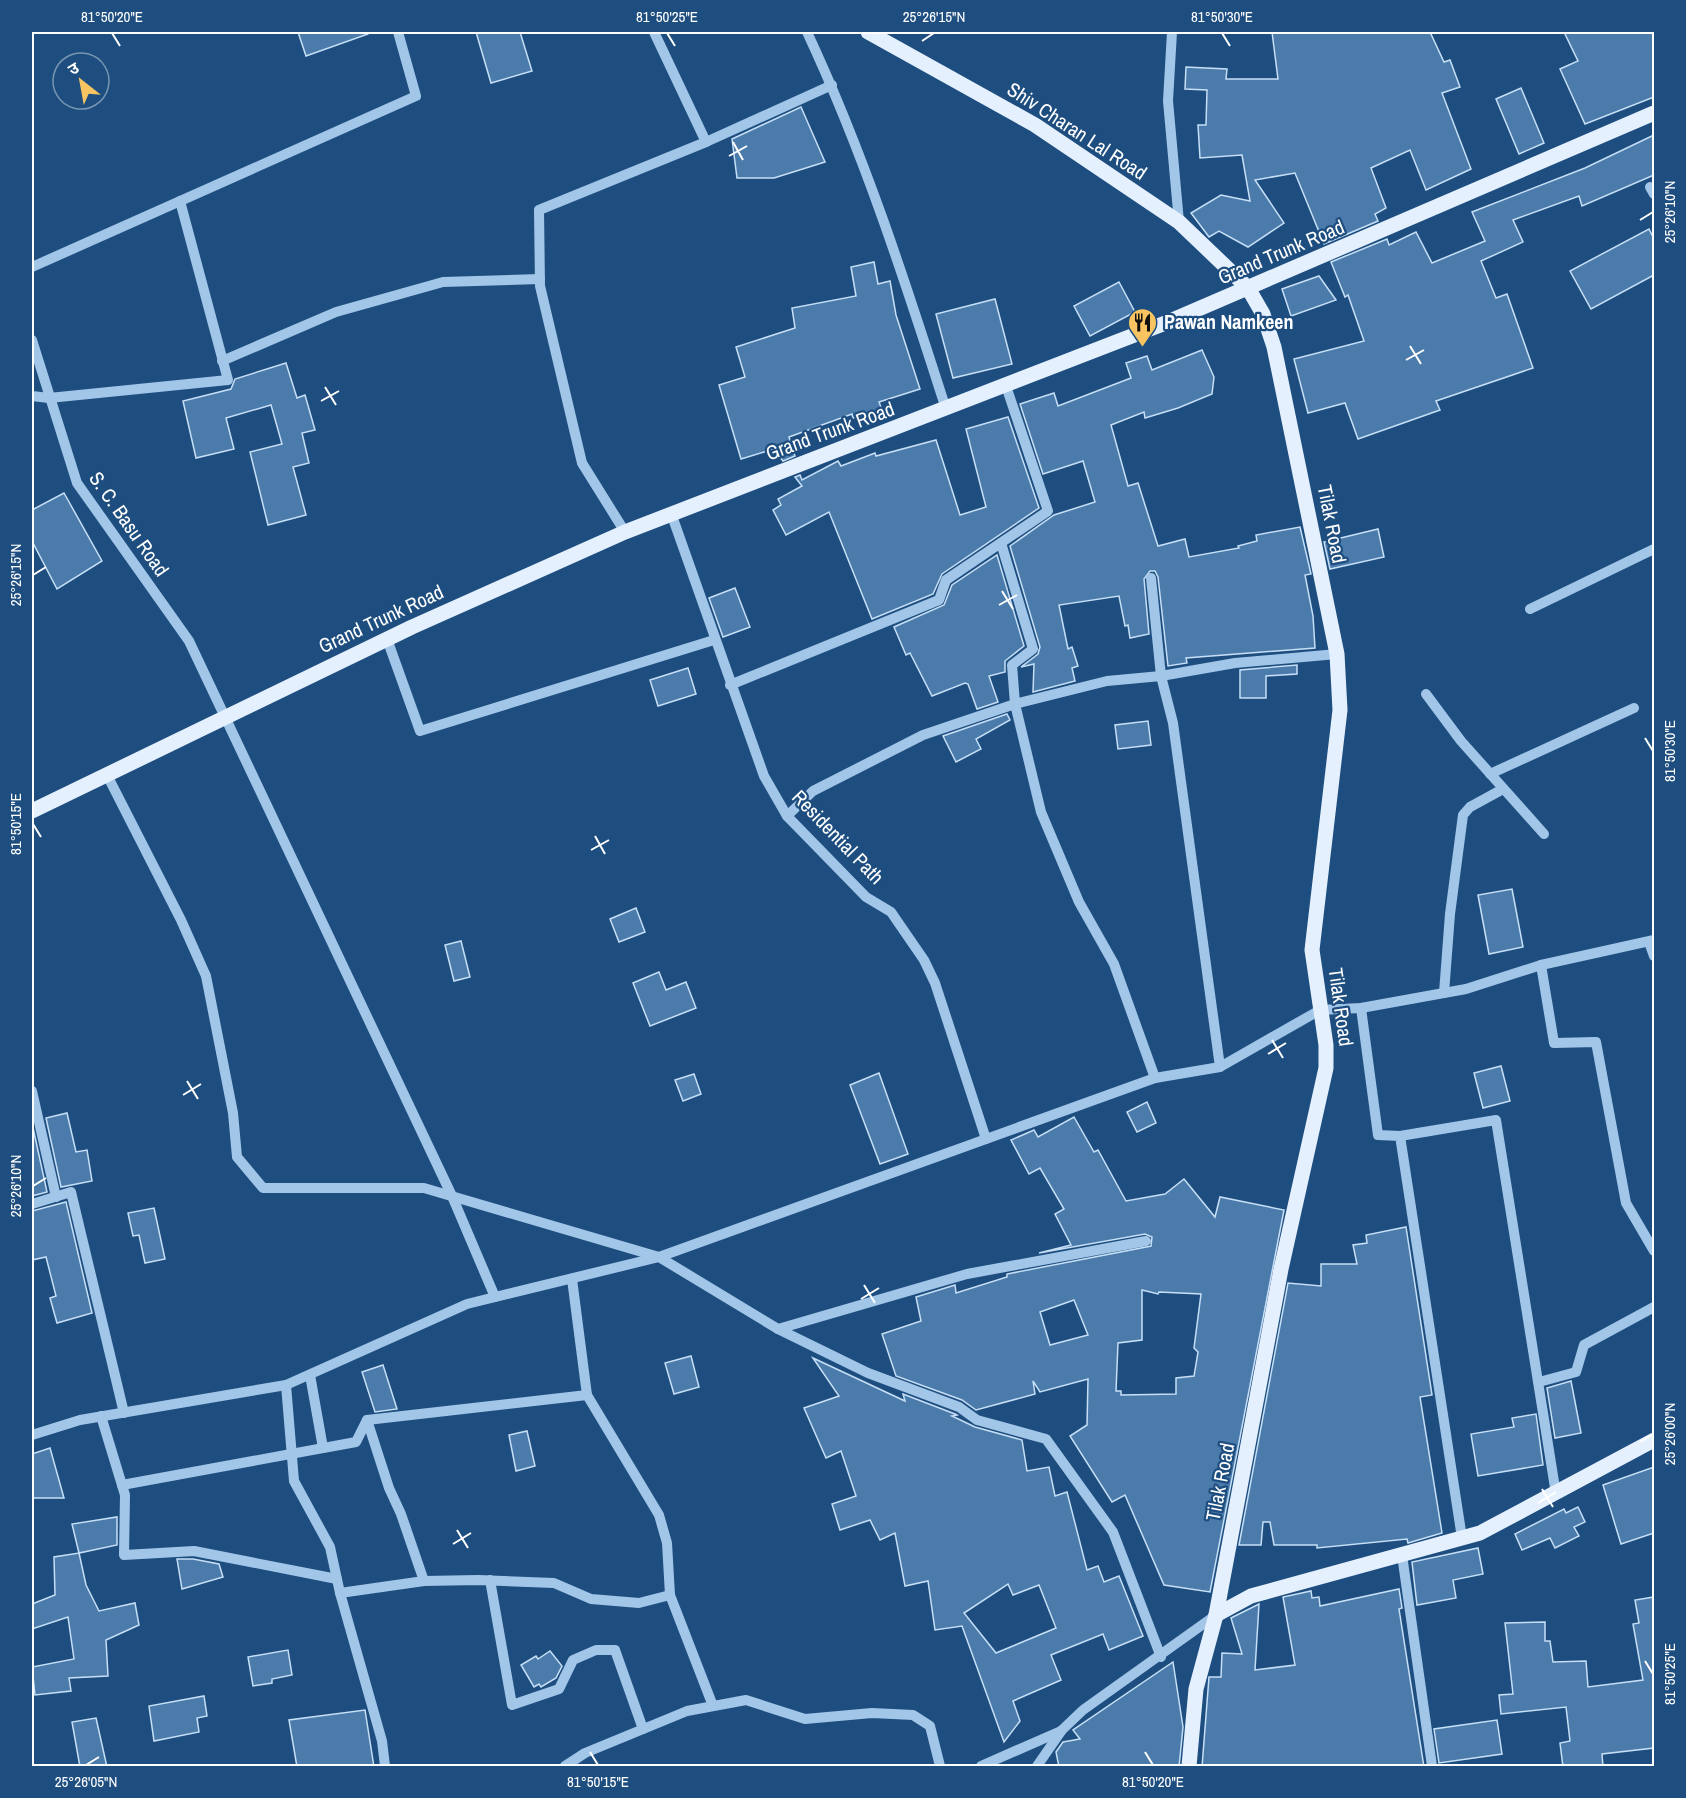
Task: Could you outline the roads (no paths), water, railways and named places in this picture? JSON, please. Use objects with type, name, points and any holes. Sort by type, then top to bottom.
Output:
[{"type":"main road","name":"Shiv Charan Lal Road","points":[[868,32],[1035,125],[1179,222],[1248,288]]},
{"type":"main road","name":"Grand Trunk Road","points":[[32,811],[106,773],[387,639],[625,532],[1006,386],[1248,288],[1654,113]]},
{"type":"main road","name":"Tilak Road","points":[[1189,1767],[1196,1689],[1216,1615],[1281,1269],[1326,1068],[1326,1045],[1312,950],[1340,710],[1337,654],[1274,347],[1263,314],[1248,288]]},
{"type":"main road","points":[[1216,1615],[1251,1596],[1480,1533],[1654,1440]]},
{"type":"street","points":[[32,267],[416,96],[398,32]]},
{"type":"street","points":[[654,32],[706,142]]},
{"type":"street","points":[[807,32],[845,113],[898,258],[946,409]]},
{"type":"street","points":[[1172,32],[1168,100],[1179,222]]},
{"type":"street","points":[[625,532],[582,463],[540,279],[539,210],[706,142],[832,85]]},
{"type":"street","points":[[32,396],[49,398],[228,380],[180,201]]},
{"type":"street","points":[[222,361],[336,312],[443,282],[540,279]]},
{"type":"street","name":"S. C. Basu Road","points":[[32,340],[76,483],[189,641],[223,717],[452,1196],[495,1297]]},
{"type":"street","points":[[730,685],[939,600],[946,580],[1048,511],[1006,386]]},
{"type":"street","name":"Residential Path","points":[[671,513],[764,776],[787,816],[866,897],[891,912],[924,960],[935,983],[986,1139]]},
{"type":"street","points":[[1001,543],[1034,649],[1012,665],[1015,704],[1041,812],[1079,902],[1114,964],[1155,1078]]},
{"type":"street","points":[[1530,609],[1654,549]]},
{"type":"street","points":[[1151,578],[1161,675],[1173,723],[1220,1067]]},
{"type":"street","points":[[387,639],[420,731],[714,640]]},
{"type":"street","points":[[787,816],[813,791],[923,735],[1015,704],[1107,681],[1235,663],[1337,654]]},
{"type":"street","points":[[1426,694],[1490,774],[1544,834]]},
{"type":"street","points":[[1490,774],[1634,708]]},
{"type":"street","points":[[106,773],[181,920],[206,976],[233,1113],[237,1157],[263,1188],[424,1188],[658,1257],[778,1329],[868,1373],[959,1407],[977,1420],[1046,1440],[1113,1532],[1161,1657]]},
{"type":"street","points":[[1444,993],[1450,915],[1463,815],[1470,807],[1503,789]]},
{"type":"street","points":[[32,1435],[101,1416],[286,1385],[466,1304],[658,1257],[1155,1078],[1220,1067],[1320,1010],[1362,1008],[1466,989],[1541,965],[1652,941],[1654,956]]},
{"type":"street","points":[[1541,965],[1554,1043],[1596,1042],[1626,1203],[1654,1251]]},
{"type":"street","points":[[1362,1008],[1378,1135],[1400,1136],[1496,1119],[1556,1494]]},
{"type":"street","points":[[32,1091],[57,1197]]},
{"type":"street","points":[[1400,1136],[1462,1538]]},
{"type":"street","points":[[32,1204],[71,1192],[124,1413]]},
{"type":"street","points":[[778,1329],[967,1274],[1146,1241]]},
{"type":"street","points":[[572,1279],[587,1395],[659,1515],[667,1543],[670,1595],[713,1706]]},
{"type":"street","points":[[1539,1382],[1576,1372],[1584,1345],[1654,1307]]},
{"type":"street","points":[[310,1375],[323,1448]]},
{"type":"street","points":[[286,1385],[294,1481],[330,1547],[340,1593],[382,1741],[385,1767]]},
{"type":"street","points":[[367,1420],[587,1395]]},
{"type":"street","points":[[101,1416],[125,1495],[124,1555],[194,1551],[337,1579]]},
{"type":"street","points":[[122,1485],[356,1442],[367,1420]]},
{"type":"street","points":[[367,1420],[389,1488],[402,1514],[424,1581]]},
{"type":"street","points":[[1402,1555],[1432,1767]]},
{"type":"street","points":[[340,1593],[424,1581],[490,1580],[554,1583],[591,1599],[639,1603],[670,1595]]},
{"type":"street","points":[[490,1580],[512,1705],[559,1689],[573,1660],[596,1650],[615,1650],[643,1729]]},
{"type":"street","points":[[1037,1767],[1062,1730],[1083,1710],[1161,1657],[1216,1615]]},
{"type":"street","points":[[565,1767],[585,1753],[687,1711],[746,1700],[805,1719],[872,1713],[913,1715],[930,1726],[940,1767]]},
{"type":"street","points":[[981,1767],[1062,1730]]},
{"type":"place","name":"Pawan Namkeen","points":[[1143,348]]}]
